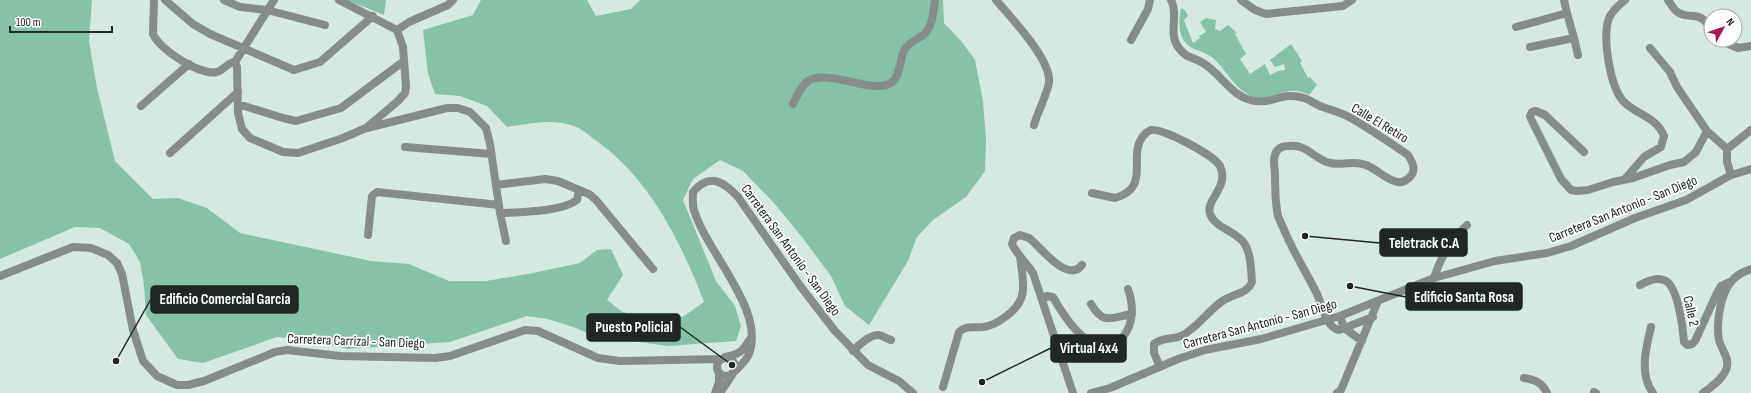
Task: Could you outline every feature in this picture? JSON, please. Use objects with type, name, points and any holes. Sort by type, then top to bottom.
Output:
[{"type":"street","points":[[154,0],[153,34],[155,39],[172,55],[210,73],[218,72],[235,62],[274,0]]},
{"type":"street","points":[[165,0],[193,24],[210,34],[294,70],[308,67],[320,62],[372,16]]},
{"type":"street","points":[[224,0],[240,7],[267,10],[325,25]]},
{"type":"street","points":[[339,0],[397,30],[403,47],[406,87],[405,93],[398,101],[366,128]]},
{"type":"street","points":[[397,30],[409,22],[448,5],[454,0]]},
{"type":"street","points":[[793,104],[800,91],[808,81],[812,80],[824,78],[860,82],[878,87],[890,84],[896,78],[902,54],[906,47],[921,37],[930,28],[935,0]]},
{"type":"street","points":[[996,0],[1039,52],[1048,69],[1049,83],[1034,126]]},
{"type":"street","points":[[1131,40],[1148,9],[1150,0]]},
{"type":"street","name":"Calle El Retiro","points":[[1170,0],[1174,19],[1173,34],[1178,46],[1187,57],[1202,62],[1211,68],[1233,91],[1246,99],[1257,102],[1266,102],[1279,96],[1293,95],[1305,98],[1347,116],[1408,155],[1412,160],[1414,169],[1412,176],[1405,182],[1399,182],[1392,181],[1374,169],[1361,164],[1348,162],[1340,164],[1330,163],[1316,156],[1305,148],[1294,145],[1281,147],[1277,151],[1274,159],[1275,196],[1278,217],[1316,292],[1328,320]]},
{"type":"street","points":[[1241,0],[1254,10],[1266,14],[1343,6],[1352,0]]},
{"type":"street","points":[[1564,0],[1578,55]]},
{"type":"street","points":[[1625,0],[1615,9],[1609,18],[1607,33],[1614,86],[1624,102],[1653,120],[1659,126],[1664,136],[1661,147],[1644,158],[1625,179]]},
{"type":"street","points":[[1668,0],[1676,11],[1683,15],[1699,16],[1703,19]]},
{"type":"street","points":[[1516,27],[1567,13]]},
{"type":"street","points":[[1530,47],[1574,38]]},
{"type":"street","points":[[1650,48],[1670,72],[1677,87],[1707,130],[1727,149],[1727,162],[1731,175]]},
{"type":"street","points":[[238,104],[296,121],[341,108],[404,61]]},
{"type":"street","points":[[235,62],[237,67],[238,113],[242,129],[250,138],[283,152],[298,153],[343,138],[366,128],[447,108],[458,108],[470,112],[486,128],[499,209],[506,241]]},
{"type":"street","points":[[141,106],[189,64]]},
{"type":"street","points":[[170,153],[238,92]]},
{"type":"street","points":[[1584,152],[1545,114],[1536,111],[1532,112],[1532,119],[1561,179],[1571,190],[1582,192],[1684,162],[1696,152],[1707,130]]},
{"type":"street","points":[[1092,193],[1115,198],[1135,186],[1137,177],[1137,152],[1140,139],[1152,130],[1161,132],[1193,146],[1217,161],[1220,166],[1222,182],[1210,205],[1210,214],[1215,221],[1244,243],[1250,262],[1252,282],[1246,290],[1225,299],[1190,330],[1180,336],[1162,338],[1154,344],[1154,353],[1160,367]]},
{"type":"street","points":[[1727,149],[1751,130]]},
{"type":"street","points":[[405,147],[491,154]]},
{"type":"street","name":"Carretera San Antonio - San Diego","points":[[1090,393],[1110,388],[1205,350],[1261,339],[1340,316],[1434,278],[1495,261],[1547,254],[1571,246],[1628,220],[1686,200],[1731,175],[1751,169]]},
{"type":"street","points":[[496,185],[545,179],[558,181],[589,194],[596,200],[654,270]]},
{"type":"street","name":"Carretera San Antonio - San Diego","points":[[720,393],[733,373],[748,355],[751,337],[750,317],[741,295],[703,234],[693,208],[693,192],[700,184],[710,181],[726,184],[738,197],[813,303],[835,332],[853,351],[868,365],[899,381],[913,393]]},
{"type":"street","points":[[368,236],[372,196],[377,192],[499,209],[549,209],[563,206],[577,200],[579,190]]},
{"type":"street","points":[[1434,278],[1439,263],[1452,240],[1467,225]]},
{"type":"street","points":[[1073,393],[1033,274],[1012,244],[1016,236],[1020,235],[1028,238],[1056,264],[1066,270],[1073,272],[1082,265]]},
{"type":"street","name":"Carretera Carrizal - San Diego","points":[[0,276],[73,247],[92,248],[108,254],[116,263],[122,274],[133,330],[143,361],[158,376],[177,385],[188,385],[204,381],[275,352],[287,350],[340,356],[435,358],[450,356],[525,330],[538,331],[598,358],[620,361],[723,358]]},
{"type":"street","points":[[943,386],[958,336],[962,329],[966,327],[983,327],[1000,321],[1021,304],[1023,291],[1020,256]]},
{"type":"street","points":[[1703,393],[1724,374],[1727,367],[1728,361],[1719,341],[1718,326],[1724,293],[1730,282],[1740,273],[1751,269]]},
{"type":"street","name":"Calle 2","points":[[1640,285],[1658,278],[1666,280],[1670,284],[1680,310],[1684,342],[1687,345],[1692,344],[1694,341],[1716,293],[1721,286],[1730,282]]},
{"type":"street","points":[[1043,300],[1047,296],[1053,297],[1060,309],[1083,337],[1093,346],[1102,350],[1119,341],[1130,327],[1132,301],[1128,289]]},
{"type":"street","points":[[1341,392],[1378,301]]},
{"type":"street","points":[[1091,304],[1097,314],[1104,318],[1132,314]]},
{"type":"street","points":[[1340,316],[1344,328],[1362,341]]},
{"type":"street","points":[[1328,320],[1335,329],[1344,328],[1372,317]]},
{"type":"street","points":[[1652,327],[1648,342],[1645,367],[1648,385],[1653,393]]},
{"type":"street","points":[[853,351],[862,343],[876,335],[881,335],[890,340]]},
{"type":"street","points":[[714,393],[719,382],[718,363],[723,358],[743,351],[751,337]]},
{"type":"street","points":[[704,358],[726,377],[733,373],[736,367],[730,358],[723,358]]},
{"type":"street","points":[[1524,378],[1536,380],[1542,384],[1547,393]]},
{"type":"green space","points":[[0,0],[92,0],[89,41],[97,88],[115,161],[153,199],[178,198],[207,208],[240,233],[371,261],[409,264],[449,281],[486,281],[528,274],[580,263],[597,250],[611,249],[623,275],[607,300],[621,311],[656,324],[684,316],[704,302],[674,234],[647,191],[614,154],[577,127],[558,122],[549,122],[507,127],[487,106],[460,96],[435,94],[428,74],[423,30],[473,15],[481,0],[587,0],[596,16],[631,9],[640,0],[943,0],[944,23],[962,42],[975,60],[983,101],[986,140],[985,171],[966,197],[933,220],[917,237],[908,261],[869,325],[845,306],[831,276],[774,203],[743,171],[720,160],[693,179],[683,200],[716,281],[735,306],[741,326],[736,341],[668,346],[625,340],[602,340],[576,328],[548,319],[527,316],[450,342],[348,349],[304,339],[277,337],[203,363],[178,359],[146,315],[144,285],[140,262],[129,244],[100,228],[75,227],[0,259]]},
{"type":"green space","points":[[347,0],[386,0],[384,15]]},
{"type":"green space","points":[[1181,8],[1185,10],[1188,16],[1184,20],[1193,43],[1200,38],[1199,36],[1206,32],[1200,22],[1206,18],[1216,20],[1215,29],[1220,31],[1228,25],[1237,33],[1235,34],[1246,54],[1240,59],[1250,74],[1265,64],[1270,75],[1278,71],[1285,70],[1284,64],[1275,67],[1270,60],[1291,44],[1302,61],[1300,63],[1308,78],[1310,77],[1317,85],[1309,95],[1301,92],[1287,91],[1263,98],[1256,97],[1243,91],[1213,58],[1189,46],[1183,39],[1179,20]]},
{"type":"place","name":"Teletrack C.A","points":[[1305,236]]},
{"type":"place","name":"Edificio Santa Rosa","points":[[1350,286]]},
{"type":"place","name":"Edificio Comercial García","points":[[116,361]]},
{"type":"place","name":"Puesto Policial","points":[[732,365]]},
{"type":"place","name":"Virtual 4x4","points":[[982,382]]}]
